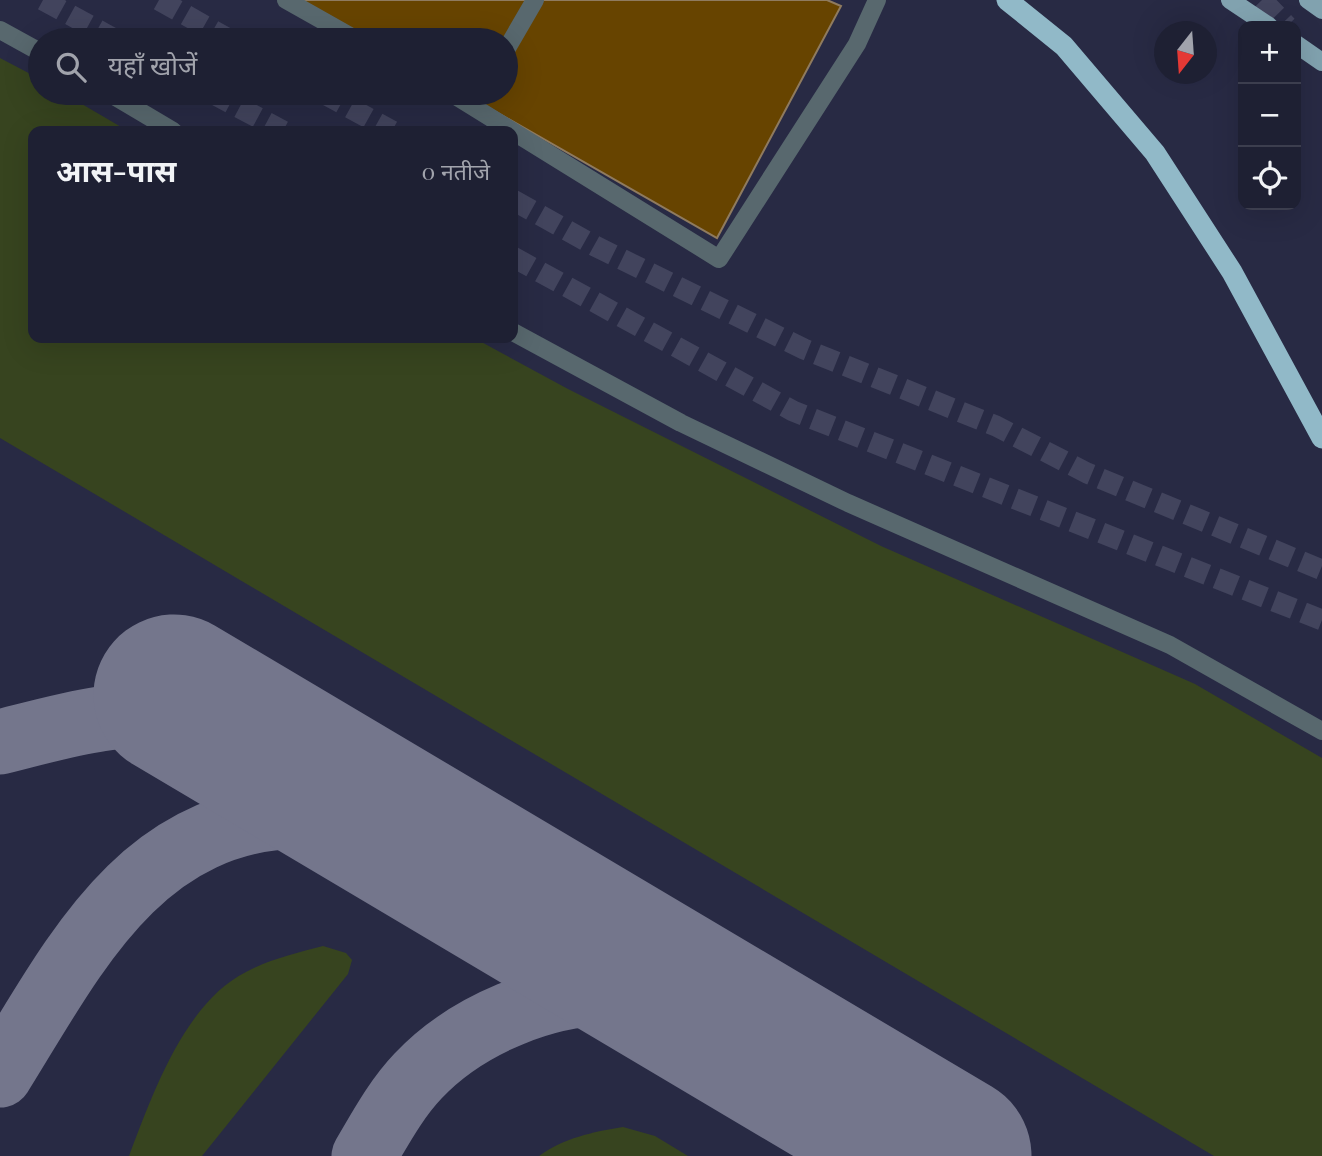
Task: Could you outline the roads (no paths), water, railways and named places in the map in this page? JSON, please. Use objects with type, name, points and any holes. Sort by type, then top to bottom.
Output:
[{"type":"highway","points":[[1007,0],[1063,46],[1155,153],[1233,272],[1322,438]]},
{"type":"main road","points":[[1230,0],[1262,21]]},
{"type":"main road","points":[[1308,0],[1322,10]]},
{"type":"main road","points":[[1301,47],[1322,62]]},
{"type":"lane","points":[[286,0],[336,28]]},
{"type":"lane","points":[[518,29],[535,0]]},
{"type":"lane","points":[[518,127],[719,259],[857,44],[877,0]]},
{"type":"lane","points":[[0,30],[28,45]]},
{"type":"lane","points":[[129,105],[165,126]]},
{"type":"lane","points":[[485,105],[517,126]]},
{"type":"lane","points":[[518,335],[705,435],[848,503],[1170,645],[1322,731]]},
{"type":"tunnel","points":[[43,0],[94,28]]},
{"type":"tunnel","points":[[159,0],[209,28]]},
{"type":"tunnel","points":[[1262,0],[1282,21]]},
{"type":"tunnel","points":[[234,105],[274,126]]},
{"type":"tunnel","points":[[345,105],[383,126]]},
{"type":"tunnel","points":[[518,203],[595,246],[804,349],[996,426],[1087,473],[1322,570]]},
{"type":"tunnel","points":[[518,260],[793,411],[1322,620]]}]
